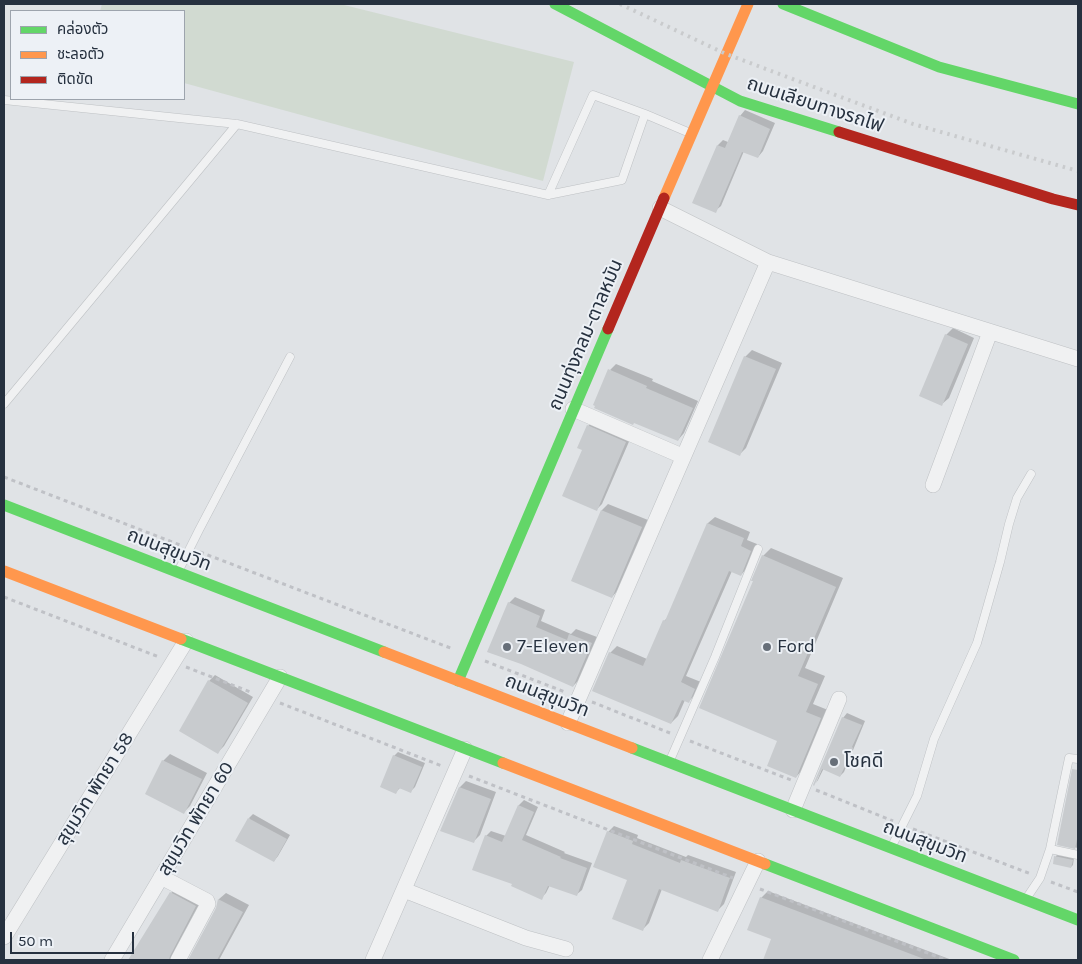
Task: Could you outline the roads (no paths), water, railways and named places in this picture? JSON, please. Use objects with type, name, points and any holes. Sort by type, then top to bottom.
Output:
[{"type":"main road","name":"ถนนเลียบทางรถไฟ","points":[[555,4],[740,101],[1053,199],[1078,205]]},
{"type":"main road","name":"ถนนทุ่งกลม-ตาลหมัน","points":[[458,681],[748,4]]},
{"type":"main road","points":[[783,4],[940,67],[1078,104]]},
{"type":"main road","name":"ถนนสุขุมวิท","points":[[4,505],[1078,920]]},
{"type":"main road","points":[[4,571],[1014,960]]},
{"type":"street","points":[[660,208],[768,262],[1078,360]]},
{"type":"street","points":[[568,723],[682,456],[768,262]]},
{"type":"street","points":[[933,485],[990,332]]},
{"type":"street","points":[[573,409],[682,456]]},
{"type":"street","name":"สุขุมวิท พัทยา 58","points":[[4,937],[186,641]]},
{"type":"street","name":"สุขุมวิท พัทยา 60","points":[[112,960],[280,677]]},
{"type":"street","points":[[792,810],[839,698]]},
{"type":"street","points":[[374,960],[465,749]]},
{"type":"street","points":[[710,960],[758,861]]},
{"type":"street","points":[[161,877],[207,901],[208,904],[178,960]]},
{"type":"street","points":[[404,890],[526,938],[566,949]]},
{"type":"lane","points":[[548,195],[593,95],[692,134]]},
{"type":"lane","points":[[4,100],[238,124],[548,195],[622,180],[645,114]]},
{"type":"lane","points":[[4,404],[238,124]]},
{"type":"lane","points":[[178,572],[290,358]]},
{"type":"lane","points":[[891,848],[917,796],[934,739],[977,643],[1017,498],[1031,474]]},
{"type":"lane","points":[[670,762],[758,549]]},
{"type":"lane","points":[[1025,899],[1040,878],[1050,849],[1070,758],[1078,759]]},
{"type":"lane","points":[[1050,849],[1078,855]]},
{"type":"railway","points":[[620,4],[726,54],[913,124],[1078,171]]},
{"type":"place","name":"7-Eleven","points":[[507,647]]},
{"type":"place","name":"Ford","points":[[767,647]]},
{"type":"place","name":"โชคดี","points":[[834,762]]}]
